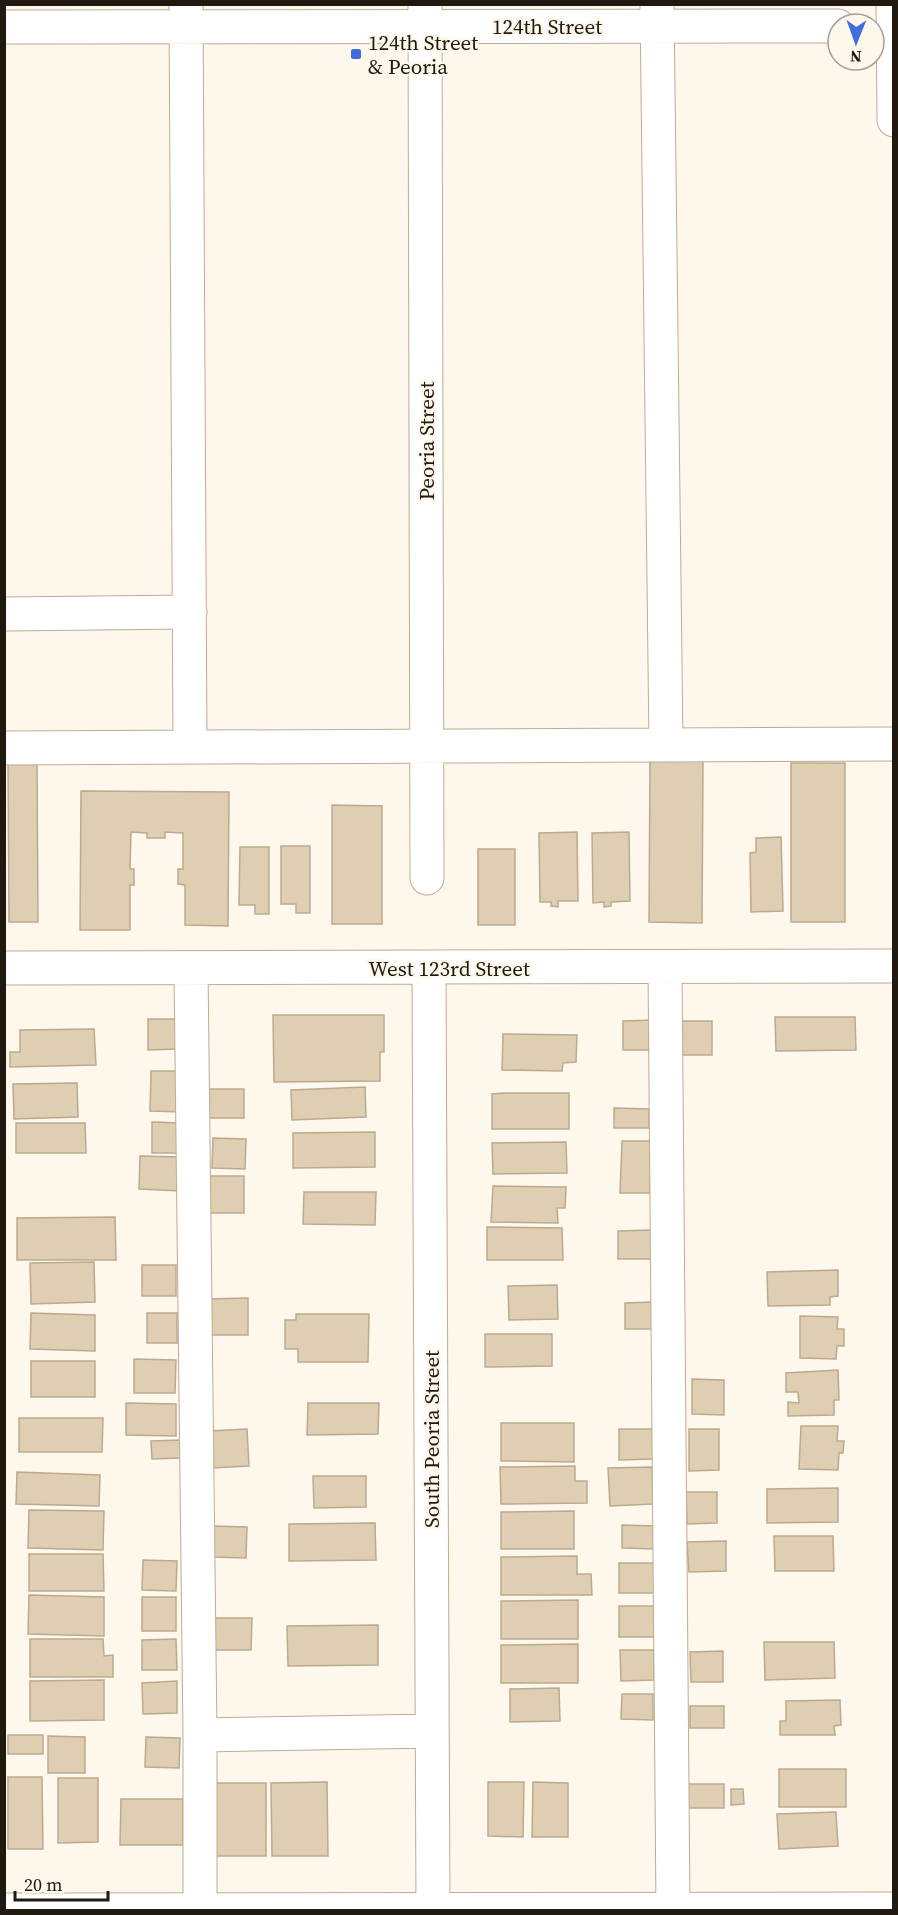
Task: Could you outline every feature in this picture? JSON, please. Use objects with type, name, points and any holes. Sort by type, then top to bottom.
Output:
[{"type":"street","points":[[893,4],[894,120]]},
{"type":"street","points":[[657,15],[666,745]]},
{"type":"street","name":"124th Street","points":[[4,27],[186,16],[657,15],[826,25]]},
{"type":"street","points":[[186,16],[190,747]]},
{"type":"street","name":"Peoria Street","points":[[425,16],[427,878]]},
{"type":"street","points":[[4,614],[190,612]]},
{"type":"street","points":[[4,748],[894,744]]},
{"type":"street","name":"West 123rd Street","points":[[4,968],[894,966]]},
{"type":"street","points":[[665,967],[673,1909]]},
{"type":"street","name":"South Peoria Street","points":[[429,968],[433,1910]]},
{"type":"street","points":[[191,969],[200,1910]]},
{"type":"street","points":[[200,1736],[432,1731]]},
{"type":"street","points":[[4,1911],[894,1909]]},
{"type":"building","points":[[8,760],[37,760],[38,922],[9,922]]},
{"type":"building","points":[[650,761],[703,761],[702,923],[649,922]]},
{"type":"building","points":[[791,763],[845,763],[845,922],[791,922]]},
{"type":"building","points":[[81,791],[229,792],[228,926],[185,925],[185,885],[178,884],[178,869],[183,869],[183,833],[165,832],[165,838],[147,838],[147,833],[131,832],[130,869],[134,869],[134,885],[130,885],[130,930],[80,930]]},
{"type":"building","points":[[332,805],[382,806],[382,924],[332,924]]},
{"type":"building","points":[[577,832],[578,901],[558,901],[558,907],[551,906],[551,902],[540,902],[539,833]]},
{"type":"building","points":[[629,832],[630,901],[611,902],[611,906],[604,907],[604,902],[593,903],[592,833]]},
{"type":"building","points":[[781,837],[783,911],[751,912],[750,853],[756,852],[756,838]]},
{"type":"building","points":[[281,846],[310,846],[310,913],[296,913],[296,904],[281,904]]},
{"type":"building","points":[[240,847],[269,847],[269,914],[255,914],[255,905],[239,905]]},
{"type":"building","points":[[478,849],[515,849],[515,925],[478,925]]},
{"type":"building","points":[[273,1015],[384,1015],[384,1052],[380,1052],[380,1081],[274,1082]]},
{"type":"building","points":[[775,1017],[855,1017],[856,1050],[776,1051]]},
{"type":"building","points":[[148,1019],[179,1019],[179,1049],[148,1050]]},
{"type":"building","points":[[654,1020],[654,1050],[623,1050],[623,1021]]},
{"type":"building","points":[[681,1021],[712,1021],[712,1055],[681,1055]]},
{"type":"building","points":[[94,1029],[96,1065],[10,1067],[10,1052],[20,1052],[20,1030]]},
{"type":"building","points":[[503,1034],[577,1035],[576,1062],[563,1063],[562,1071],[502,1070]]},
{"type":"building","points":[[151,1071],[183,1071],[182,1112],[150,1111]]},
{"type":"building","points":[[77,1083],[78,1117],[14,1119],[13,1084]]},
{"type":"building","points":[[365,1087],[366,1117],[292,1120],[291,1090]]},
{"type":"building","points":[[209,1089],[244,1089],[244,1118],[209,1118]]},
{"type":"building","points":[[569,1093],[569,1129],[492,1129],[492,1094]]},
{"type":"building","points":[[614,1108],[649,1109],[649,1128],[614,1128]]},
{"type":"building","points":[[152,1122],[180,1123],[179,1153],[152,1153]]},
{"type":"building","points":[[16,1123],[85,1123],[86,1153],[16,1153]]},
{"type":"building","points":[[375,1132],[375,1167],[293,1168],[293,1133]]},
{"type":"building","points":[[213,1138],[246,1139],[245,1169],[212,1168]]},
{"type":"building","points":[[622,1141],[651,1141],[650,1193],[620,1193]]},
{"type":"building","points":[[566,1142],[567,1173],[493,1174],[492,1143]]},
{"type":"building","points":[[140,1156],[181,1157],[180,1191],[139,1189]]},
{"type":"building","points":[[209,1176],[244,1176],[244,1213],[209,1213]]},
{"type":"building","points":[[493,1186],[566,1187],[565,1208],[557,1208],[558,1223],[491,1222]]},
{"type":"building","points":[[304,1192],[376,1192],[375,1225],[303,1224]]},
{"type":"building","points":[[115,1217],[116,1260],[17,1260],[17,1218]]},
{"type":"building","points":[[487,1227],[562,1228],[563,1260],[487,1260]]},
{"type":"building","points":[[651,1230],[651,1259],[618,1259],[618,1231]]},
{"type":"building","points":[[94,1262],[95,1302],[31,1304],[30,1263]]},
{"type":"building","points":[[142,1265],[176,1265],[176,1296],[142,1296]]},
{"type":"building","points":[[838,1270],[838,1296],[830,1297],[830,1305],[768,1306],[767,1272]]},
{"type":"building","points":[[557,1285],[558,1319],[509,1320],[508,1286]]},
{"type":"building","points":[[248,1298],[248,1335],[208,1335],[207,1299]]},
{"type":"building","points":[[652,1302],[652,1329],[625,1329],[625,1303]]},
{"type":"building","points":[[31,1313],[95,1315],[95,1351],[30,1349]]},
{"type":"building","points":[[147,1313],[177,1313],[177,1343],[147,1343]]},
{"type":"building","points":[[296,1314],[369,1314],[368,1362],[298,1362],[298,1349],[285,1349],[285,1320],[296,1320]]},
{"type":"building","points":[[800,1316],[838,1317],[837,1329],[844,1329],[844,1346],[837,1346],[836,1359],[800,1358]]},
{"type":"building","points":[[485,1334],[552,1334],[552,1366],[485,1367]]},
{"type":"building","points":[[134,1359],[176,1360],[175,1393],[134,1393]]},
{"type":"building","points":[[31,1361],[95,1361],[95,1397],[31,1397]]},
{"type":"building","points":[[838,1370],[839,1400],[834,1400],[834,1415],[788,1416],[788,1402],[799,1403],[798,1392],[786,1392],[786,1373]]},
{"type":"building","points":[[692,1379],[724,1380],[724,1415],[692,1414]]},
{"type":"building","points":[[126,1403],[176,1404],[176,1436],[126,1435]]},
{"type":"building","points":[[308,1403],[379,1403],[378,1434],[307,1435]]},
{"type":"building","points":[[19,1418],[103,1418],[102,1452],[19,1452]]},
{"type":"building","points":[[501,1423],[574,1423],[574,1462],[501,1461]]},
{"type":"building","points":[[801,1426],[838,1426],[837,1441],[844,1441],[843,1453],[839,1453],[838,1470],[799,1469]]},
{"type":"building","points":[[247,1429],[249,1466],[212,1468],[209,1431]]},
{"type":"building","points":[[619,1429],[653,1429],[653,1459],[619,1460]]},
{"type":"building","points":[[689,1429],[719,1429],[719,1470],[689,1471]]},
{"type":"building","points":[[180,1440],[181,1458],[152,1459],[151,1441]]},
{"type":"building","points":[[575,1466],[575,1481],[587,1481],[587,1503],[501,1504],[500,1467]]},
{"type":"building","points":[[652,1467],[653,1504],[610,1506],[608,1468]]},
{"type":"building","points":[[17,1472],[100,1475],[99,1506],[16,1504]]},
{"type":"building","points":[[313,1476],[366,1476],[366,1507],[314,1508]]},
{"type":"building","points":[[838,1488],[838,1522],[767,1523],[767,1489]]},
{"type":"building","points":[[686,1492],[717,1492],[717,1523],[687,1524]]},
{"type":"building","points":[[29,1510],[104,1511],[103,1550],[28,1548]]},
{"type":"building","points":[[574,1511],[574,1549],[501,1549],[501,1512]]},
{"type":"building","points":[[375,1523],[376,1560],[289,1561],[289,1524]]},
{"type":"building","points":[[622,1525],[656,1526],[655,1549],[622,1548]]},
{"type":"building","points":[[212,1526],[247,1527],[246,1558],[212,1557]]},
{"type":"building","points":[[774,1536],[833,1536],[834,1571],[775,1571]]},
{"type":"building","points":[[726,1541],[726,1571],[689,1572],[687,1542]]},
{"type":"building","points":[[29,1554],[103,1554],[104,1591],[29,1591]]},
{"type":"building","points":[[577,1556],[577,1574],[591,1574],[592,1595],[501,1595],[501,1557]]},
{"type":"building","points":[[143,1560],[177,1561],[176,1591],[142,1590]]},
{"type":"building","points":[[619,1563],[656,1563],[657,1593],[619,1593]]},
{"type":"building","points":[[29,1595],[104,1597],[104,1636],[28,1634]]},
{"type":"building","points":[[142,1597],[176,1597],[176,1631],[142,1631]]},
{"type":"building","points":[[578,1600],[578,1639],[501,1639],[501,1601]]},
{"type":"building","points":[[619,1606],[657,1606],[656,1637],[619,1637]]},
{"type":"building","points":[[214,1618],[252,1618],[251,1650],[214,1650]]},
{"type":"building","points":[[378,1625],[378,1665],[288,1666],[287,1626]]},
{"type":"building","points":[[30,1639],[103,1639],[104,1656],[113,1655],[113,1677],[30,1677]]},
{"type":"building","points":[[176,1639],[177,1670],[142,1670],[142,1640]]},
{"type":"building","points":[[764,1642],[834,1642],[835,1678],[765,1680]]},
{"type":"building","points":[[578,1644],[578,1683],[501,1683],[501,1645]]},
{"type":"building","points":[[620,1650],[654,1650],[654,1680],[621,1681]]},
{"type":"building","points":[[723,1651],[723,1682],[691,1682],[690,1652]]},
{"type":"building","points":[[104,1680],[104,1720],[30,1721],[30,1681]]},
{"type":"building","points":[[177,1681],[177,1713],[143,1714],[142,1683]]},
{"type":"building","points":[[559,1688],[560,1721],[510,1722],[510,1689]]},
{"type":"building","points":[[622,1694],[653,1694],[653,1720],[621,1719]]},
{"type":"building","points":[[840,1700],[841,1725],[834,1726],[835,1735],[780,1735],[780,1721],[786,1721],[786,1701]]},
{"type":"building","points":[[690,1706],[724,1706],[724,1728],[690,1728]]},
{"type":"building","points":[[8,1735],[43,1735],[43,1754],[8,1754]]},
{"type":"building","points":[[48,1736],[85,1737],[85,1773],[48,1773]]},
{"type":"building","points":[[146,1737],[180,1738],[179,1768],[145,1767]]},
{"type":"building","points":[[779,1769],[846,1769],[846,1807],[779,1807]]},
{"type":"building","points":[[8,1777],[42,1777],[43,1849],[8,1849]]},
{"type":"building","points":[[58,1778],[98,1778],[98,1842],[58,1843]]},
{"type":"building","points":[[327,1782],[328,1856],[272,1856],[271,1783]]},
{"type":"building","points":[[488,1782],[524,1782],[523,1837],[488,1836]]},
{"type":"building","points":[[533,1782],[568,1783],[568,1837],[532,1837]]},
{"type":"building","points":[[211,1783],[266,1783],[266,1856],[211,1856]]},
{"type":"building","points":[[686,1784],[724,1784],[724,1808],[686,1808]]},
{"type":"building","points":[[731,1789],[743,1789],[744,1804],[731,1805]]},
{"type":"building","points":[[121,1799],[183,1799],[183,1845],[120,1845]]},
{"type":"building","points":[[836,1812],[838,1846],[779,1849],[777,1814]]},
{"type":"place","name":"124th Street & Peoria","points":[[356,54]]}]
